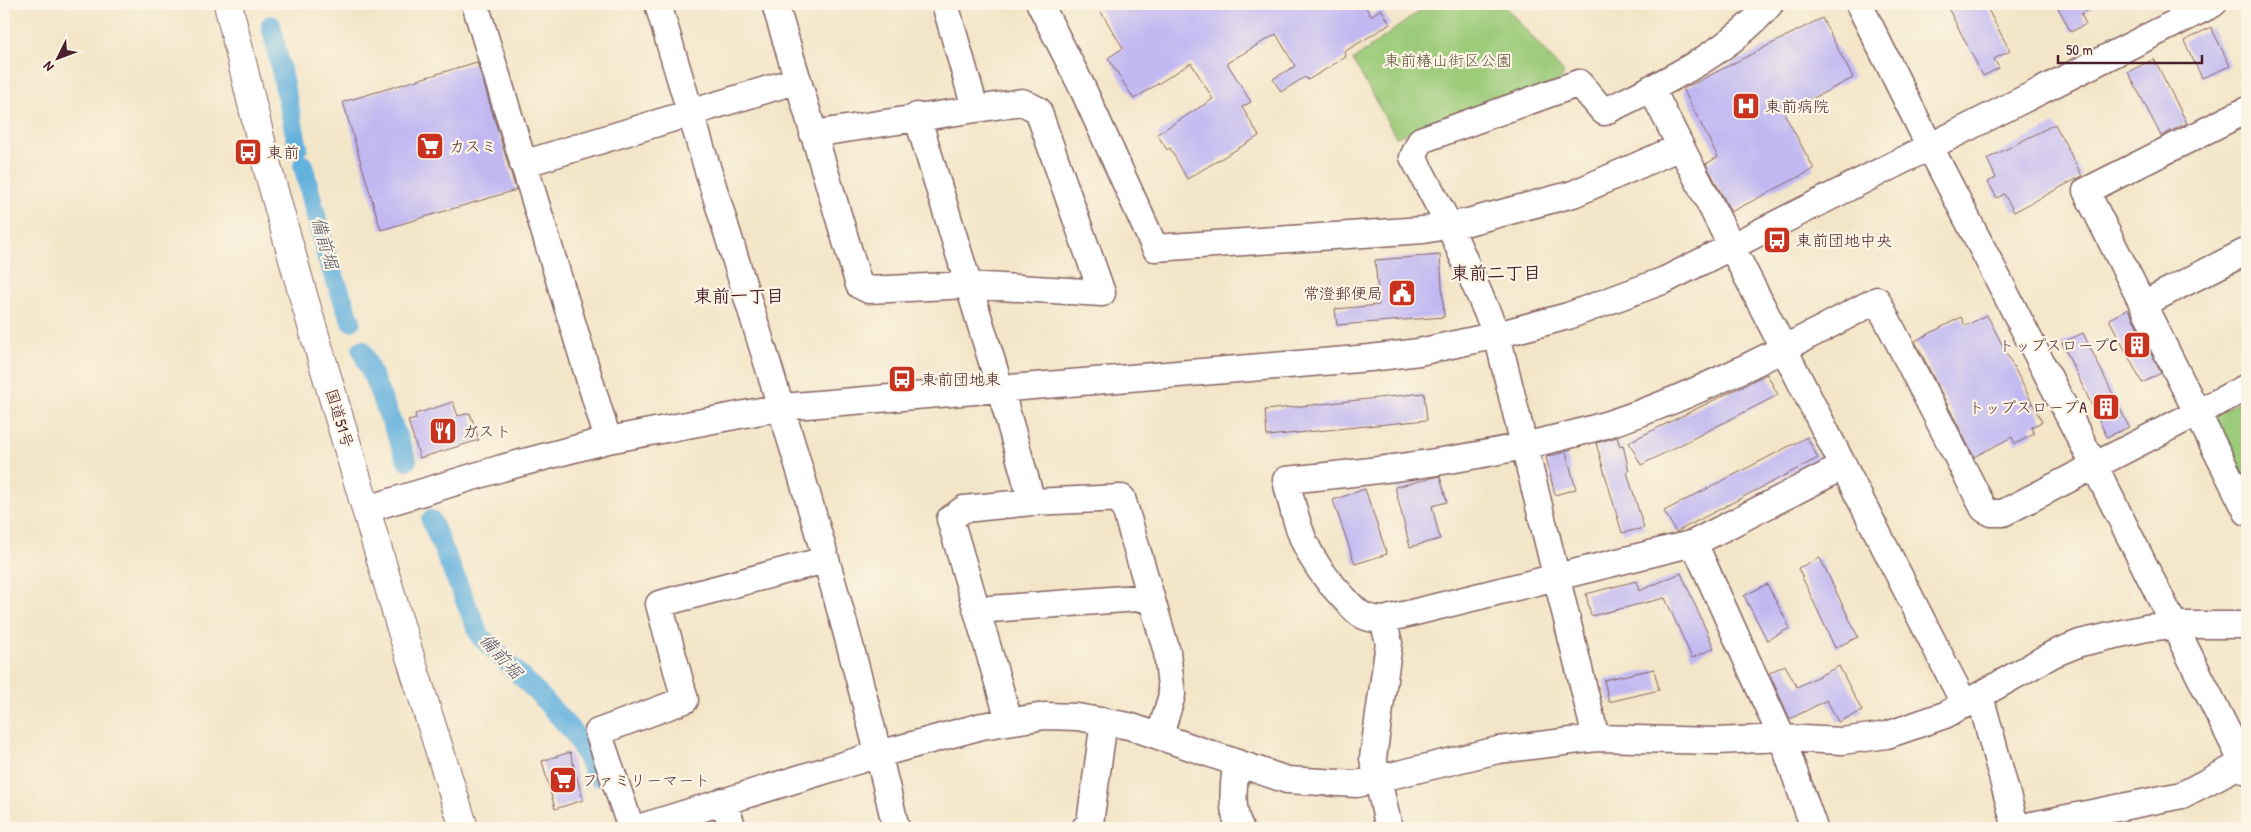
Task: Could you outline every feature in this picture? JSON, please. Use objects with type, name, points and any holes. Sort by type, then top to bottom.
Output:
[{"type":"highway","name":"国道51号","points":[[228,4],[266,166],[400,625],[464,828]]},
{"type":"street","points":[[475,4],[608,440]]},
{"type":"street","points":[[658,4],[782,407],[879,754],[896,828]]},
{"type":"street","points":[[779,4],[813,134],[859,285],[869,290],[967,285],[1102,293],[1038,110],[1022,102],[917,116],[813,134]]},
{"type":"street","points":[[945,4],[975,108]]},
{"type":"street","points":[[1040,4],[1082,87],[1155,248],[1423,230],[1468,222],[1574,194],[1680,147]]},
{"type":"street","points":[[1596,738],[1497,335],[1449,225],[1413,157],[1421,140],[1579,83],[1604,112],[1702,60],[1738,34],[1770,4]]},
{"type":"street","points":[[1651,88],[1844,466],[1973,700],[2017,828],[2182,795],[2245,767],[2094,465],[1930,147],[1860,4]]},
{"type":"street","points":[[367,509],[502,468],[608,440],[782,407],[1370,358],[1418,352],[1497,335],[1568,316],[1624,297],[1732,246],[2213,4]]},
{"type":"street","points":[[523,164],[798,80]]},
{"type":"street","points":[[2247,110],[2086,190],[2196,414],[2247,512]]},
{"type":"street","points":[[917,116],[967,285],[1000,388],[1032,502]]},
{"type":"street","points":[[2143,304],[2247,251]]},
{"type":"street","points":[[1844,466],[1694,543],[1556,575],[1383,620],[1368,619],[1353,608],[1322,575],[1306,550],[1296,524],[1286,480],[1447,462],[1596,427],[1668,401],[1783,349],[1877,300],[1984,509],[1992,513],[2003,513],[2247,388]]},
{"type":"street","points":[[1009,720],[950,518],[964,508],[1032,502],[1122,498],[1167,652],[1172,695],[1160,735]]},
{"type":"street","points":[[1694,543],[1782,738],[1814,828]]},
{"type":"street","points":[[631,828],[598,732],[685,700],[659,604],[825,560]]},
{"type":"street","points":[[977,610],[1151,597]]},
{"type":"street","points":[[1383,620],[1390,643],[1373,758],[1389,828]]},
{"type":"street","points":[[638,828],[879,754],[982,726],[1009,720],[1045,716],[1104,721],[1160,735],[1287,780],[1357,784],[1498,750],[1596,738],[1717,741],[1782,738],[1842,741],[1887,735],[1914,727],[1973,700],[2062,650],[2146,628],[2174,625],[2247,625]]},
{"type":"street","points":[[1086,828],[1090,823],[1104,721]]},
{"type":"street","points":[[1236,763],[1234,797],[1236,820],[1240,828]]},
{"type":"street","points":[[723,801],[733,828]]},
{"type":"green space","name":"東前椿山街区公園","points":[[1429,4],[1503,4],[1564,73],[1559,83],[1396,137],[1353,60]]},
{"type":"green space","points":[[2247,398],[2247,491],[2213,423],[2219,412]]},
{"type":"building","points":[[1096,4],[1364,4],[1371,16],[1381,9],[1390,24],[1344,52],[1346,57],[1308,80],[1305,77],[1281,92],[1273,79],[1295,66],[1276,34],[1227,63],[1251,102],[1242,107],[1259,136],[1187,179],[1170,148],[1167,150],[1157,134],[1213,99],[1191,63],[1134,99],[1108,58],[1123,48]]},
{"type":"building","points":[[1946,4],[1985,4],[2010,51],[1994,59],[1999,68],[1983,76]]},
{"type":"building","points":[[2056,4],[2101,4],[2081,14],[2086,24],[2071,32]]},
{"type":"building","name":"東前病院","points":[[1822,18],[1853,78],[1784,113],[1814,169],[1731,212],[1706,164],[1718,157],[1683,89]]},
{"type":"building","points":[[2211,27],[2230,66],[2202,78],[2184,41]]},
{"type":"building","points":[[2154,59],[2187,123],[2161,136],[2128,72]]},
{"type":"building","name":"カスミ","points":[[477,62],[516,190],[381,230],[343,102]]},
{"type":"building","points":[[2055,124],[2082,176],[2014,212],[2004,194],[1997,198],[1988,182],[1996,178],[1987,159]]},
{"type":"building","points":[[1440,255],[1444,317],[1337,325],[1335,309],[1379,305],[1375,260]]},
{"type":"building","name":"トップスロープC","points":[[2128,309],[2161,373],[2142,383],[2109,319]]},
{"type":"building","points":[[1987,315],[2042,422],[2031,427],[2034,434],[2015,444],[2012,437],[1974,457],[1915,341],[1961,317],[1965,326]]},
{"type":"building","points":[[2083,333],[2129,427],[2107,437],[2062,343]]},
{"type":"building","points":[[1767,374],[1778,395],[1641,465],[1629,442]]},
{"type":"building","points":[[1424,393],[1427,420],[1267,436],[1265,410]]},
{"type":"building","name":"ガスト","points":[[453,402],[458,416],[470,413],[479,440],[420,458],[408,421],[416,419],[415,414]]},
{"type":"building","points":[[1617,437],[1620,446],[1623,445],[1629,471],[1627,472],[1644,528],[1622,533],[1596,443]]},
{"type":"building","points":[[1807,437],[1818,458],[1676,532],[1664,511]]},
{"type":"building","points":[[1566,452],[1576,489],[1555,495],[1546,457]]},
{"type":"building","points":[[1440,476],[1447,502],[1432,506],[1440,539],[1410,547],[1395,487]]},
{"type":"building","points":[[1365,489],[1387,554],[1355,564],[1333,500]]},
{"type":"building","points":[[1820,558],[1858,637],[1835,648],[1798,568]]},
{"type":"building","points":[[1681,573],[1714,648],[1692,658],[1665,598],[1591,616],[1586,594],[1636,581],[1639,591]]},
{"type":"building","points":[[1767,584],[1790,628],[1767,640],[1744,596]]},
{"type":"building","points":[[1785,665],[1797,687],[1839,666],[1862,711],[1838,722],[1827,700],[1790,719],[1769,673]]},
{"type":"building","points":[[1654,669],[1659,690],[1609,702],[1604,680]]},
{"type":"building","name":"ファミリーマート","points":[[570,752],[583,800],[555,809],[542,761]]},
{"type":"waterway","name":"備前堀","points":[[271,25],[298,147]]},
{"type":"waterway","name":"備前堀","points":[[303,165],[327,258],[351,321]]},
{"type":"waterway","name":"備前堀","points":[[362,350],[407,460]]},
{"type":"waterway","name":"備前堀","points":[[431,520],[480,636],[536,691],[573,732],[597,776]]},
{"type":"place","name":"東前病院","points":[[1746,106]]},
{"type":"place","name":"カスミ","points":[[430,146]]},
{"type":"place","name":"東前","points":[[248,152]]},
{"type":"place","name":"東前団地中央","points":[[1777,240]]},
{"type":"place","name":"常澄郵便局","points":[[1402,293]]},
{"type":"place","name":"トップスロープC","points":[[2137,345]]},
{"type":"place","name":"東前団地東","points":[[902,379]]},
{"type":"place","name":"トップスロープA","points":[[2106,407]]},
{"type":"place","name":"ガスト","points":[[443,431]]},
{"type":"place","name":"ファミリーマート","points":[[563,780]]},
{"type":"district","name":"東前二丁目","points":[[1496,273]]},
{"type":"district","name":"東前一丁目","points":[[739,296]]}]
